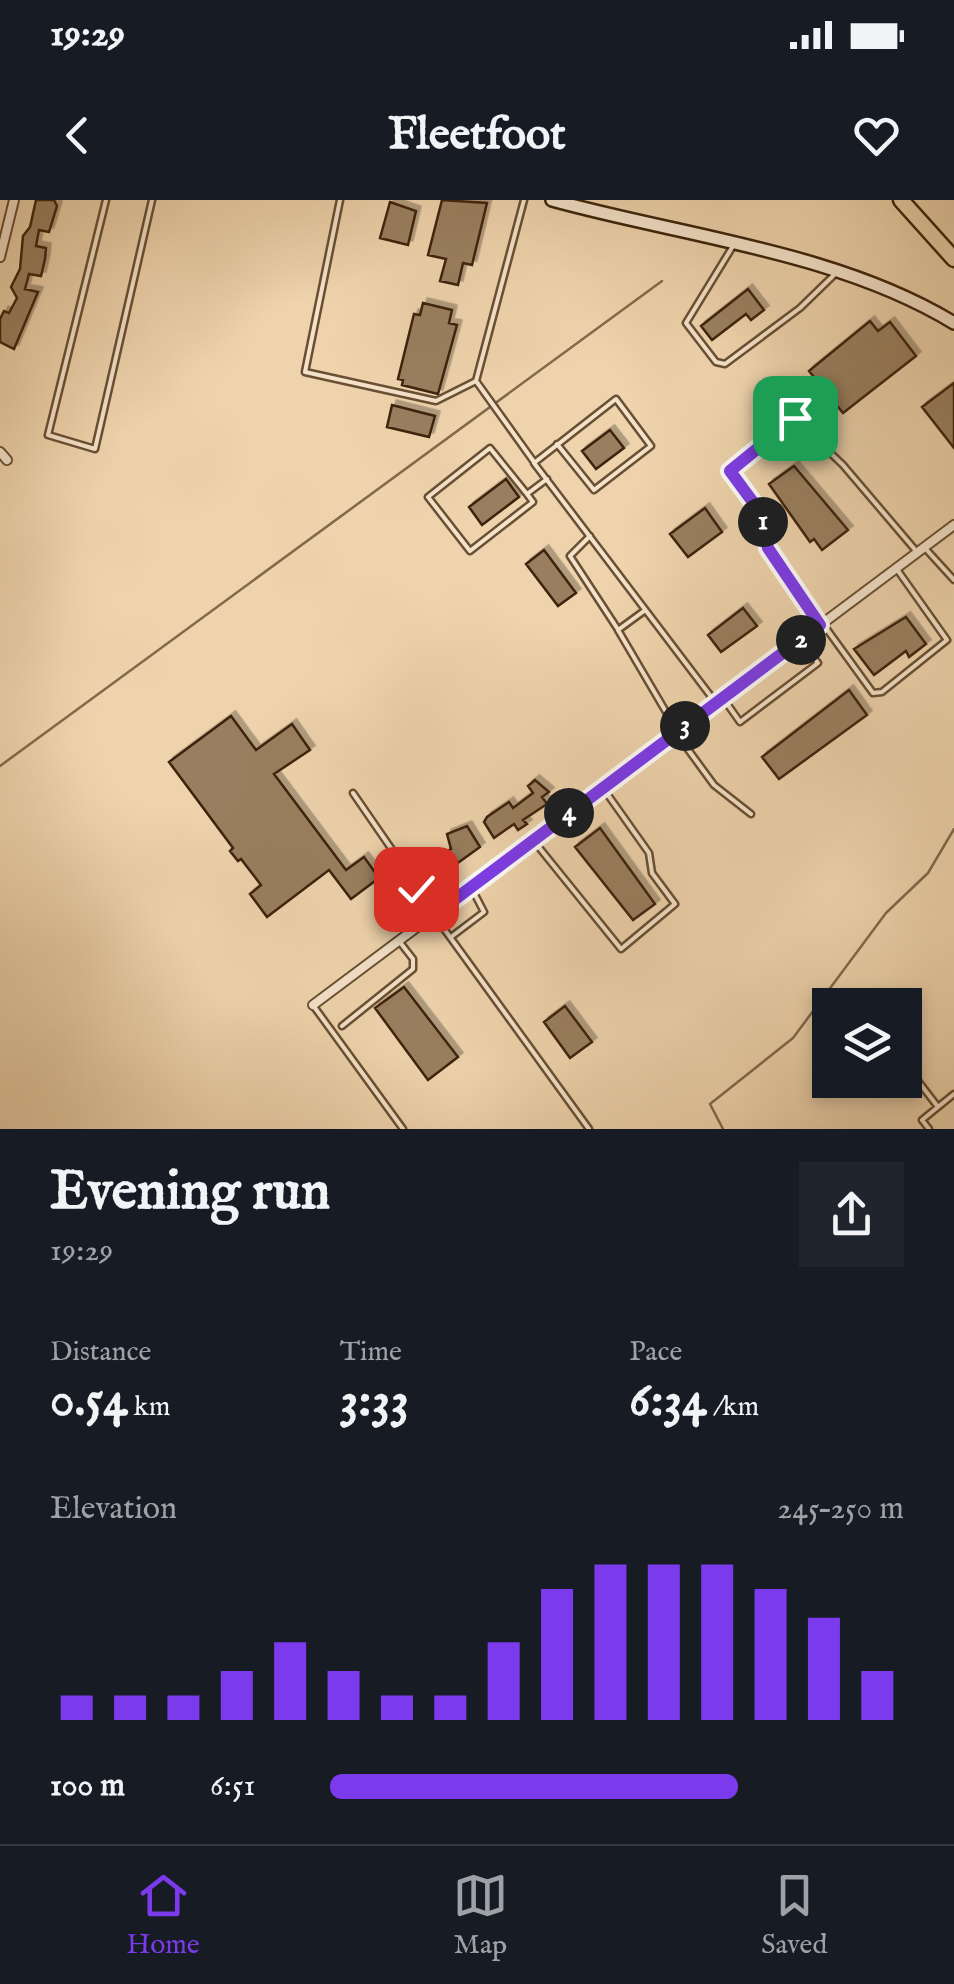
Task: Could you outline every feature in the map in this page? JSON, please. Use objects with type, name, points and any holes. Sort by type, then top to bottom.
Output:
[{"type":"highway","points":[[901,200],[954,259]]},
{"type":"street","points":[[0,257],[14,200]]},
{"type":"street","points":[[552,200],[585,204],[838,272],[920,303],[954,323]]},
{"type":"street","points":[[0,452],[6,460]]},
{"type":"street","points":[[313,1006],[954,524]]},
{"type":"lane","points":[[106,200],[48,435],[95,449],[152,200]]},
{"type":"lane","points":[[340,200],[304,372],[436,401],[476,381],[524,200]]},
{"type":"lane","points":[[734,246],[686,323],[716,362],[725,364],[800,308],[838,272]]},
{"type":"lane","points":[[476,381],[645,609],[740,722],[818,663],[800,640]]},
{"type":"lane","points":[[534,462],[616,399],[651,446],[594,490],[558,444]]},
{"type":"lane","points":[[896,568],[947,640],[882,692],[872,693],[768,548],[761,513],[730,471],[795,418],[920,550],[954,580]]},
{"type":"lane","points":[[490,448],[527,494],[533,502],[470,552],[428,497],[490,448]]},
{"type":"lane","points":[[527,494],[547,479]]},
{"type":"lane","points":[[590,536],[570,556],[714,785],[751,814]]},
{"type":"lane","points":[[618,630],[645,609]]},
{"type":"lane","points":[[533,840],[620,949],[675,904],[652,873],[649,852],[603,788]]},
{"type":"lane","points":[[353,793],[414,884],[422,884],[450,937],[590,1129]]},
{"type":"lane","points":[[450,937],[484,912],[471,886]]},
{"type":"lane","points":[[342,1026],[413,969],[413,959],[398,941]]},
{"type":"lane","points":[[313,1006],[404,1129]]},
{"type":"lane","points":[[922,1086],[938,1107]]},
{"type":"lane","points":[[928,1129],[922,1120],[954,1094]]},
{"type":"building","points":[[36,200],[54,200],[57,206],[49,232],[39,230],[36,246],[46,248],[45,259],[41,276],[29,274],[25,289],[38,292],[14,349],[0,342],[0,319],[4,311],[9,313],[17,298],[11,287],[20,269],[23,236],[30,227]]},
{"type":"building","points":[[442,200],[487,203],[472,265],[463,263],[458,285],[440,281],[446,259],[428,255]]},
{"type":"building","points":[[390,202],[416,211],[408,245],[380,238]]},
{"type":"building","points":[[748,289],[764,310],[751,320],[746,314],[712,340],[701,326]]},
{"type":"building","points":[[423,303],[452,310],[449,323],[457,325],[438,394],[402,385],[403,380],[398,379],[414,314],[420,315]]},
{"type":"building","points":[[870,321],[878,331],[890,322],[916,356],[843,413],[809,371]]},
{"type":"building","points":[[954,383],[954,448],[922,407]]},
{"type":"building","points":[[392,405],[435,416],[429,437],[387,427]]},
{"type":"building","points":[[610,430],[624,448],[596,469],[582,451]]},
{"type":"building","points":[[794,466],[848,530],[822,550],[814,539],[810,542],[769,484]]},
{"type":"building","points":[[506,479],[519,497],[482,525],[469,507]]},
{"type":"building","points":[[705,508],[722,532],[688,557],[670,534]]},
{"type":"building","points":[[544,550],[576,593],[558,606],[526,564]]},
{"type":"building","points":[[743,608],[757,626],[721,652],[708,635]]},
{"type":"building","points":[[906,617],[926,644],[909,657],[906,651],[874,675],[854,649]]},
{"type":"building","points":[[849,690],[867,715],[779,779],[762,757]]},
{"type":"building","points":[[231,716],[256,750],[292,724],[310,750],[274,774],[346,870],[364,857],[379,878],[351,899],[329,870],[267,917],[250,894],[261,885],[230,851],[233,848],[169,762]]},
{"type":"building","points":[[535,780],[549,792],[542,797],[547,804],[523,820],[527,824],[518,830],[514,824],[494,838],[484,822],[487,817],[509,802],[513,808],[533,793],[528,786]]},
{"type":"building","points":[[467,826],[480,847],[455,865],[446,852],[451,849],[447,834]]},
{"type":"building","points":[[600,828],[655,904],[633,920],[575,847]]},
{"type":"building","points":[[404,987],[458,1057],[428,1080],[375,1008]]},
{"type":"building","points":[[565,1006],[592,1042],[570,1058],[544,1022]]},
{"type":"waterway","points":[[0,766],[662,281]]},
{"type":"waterway","points":[[723,1129],[710,1104],[793,1038],[886,913],[928,873],[954,829]]},
{"type":"route","points":[[416,889],[428,906],[438,912],[820,625],[768,548],[761,513],[730,471],[795,418]]}]
